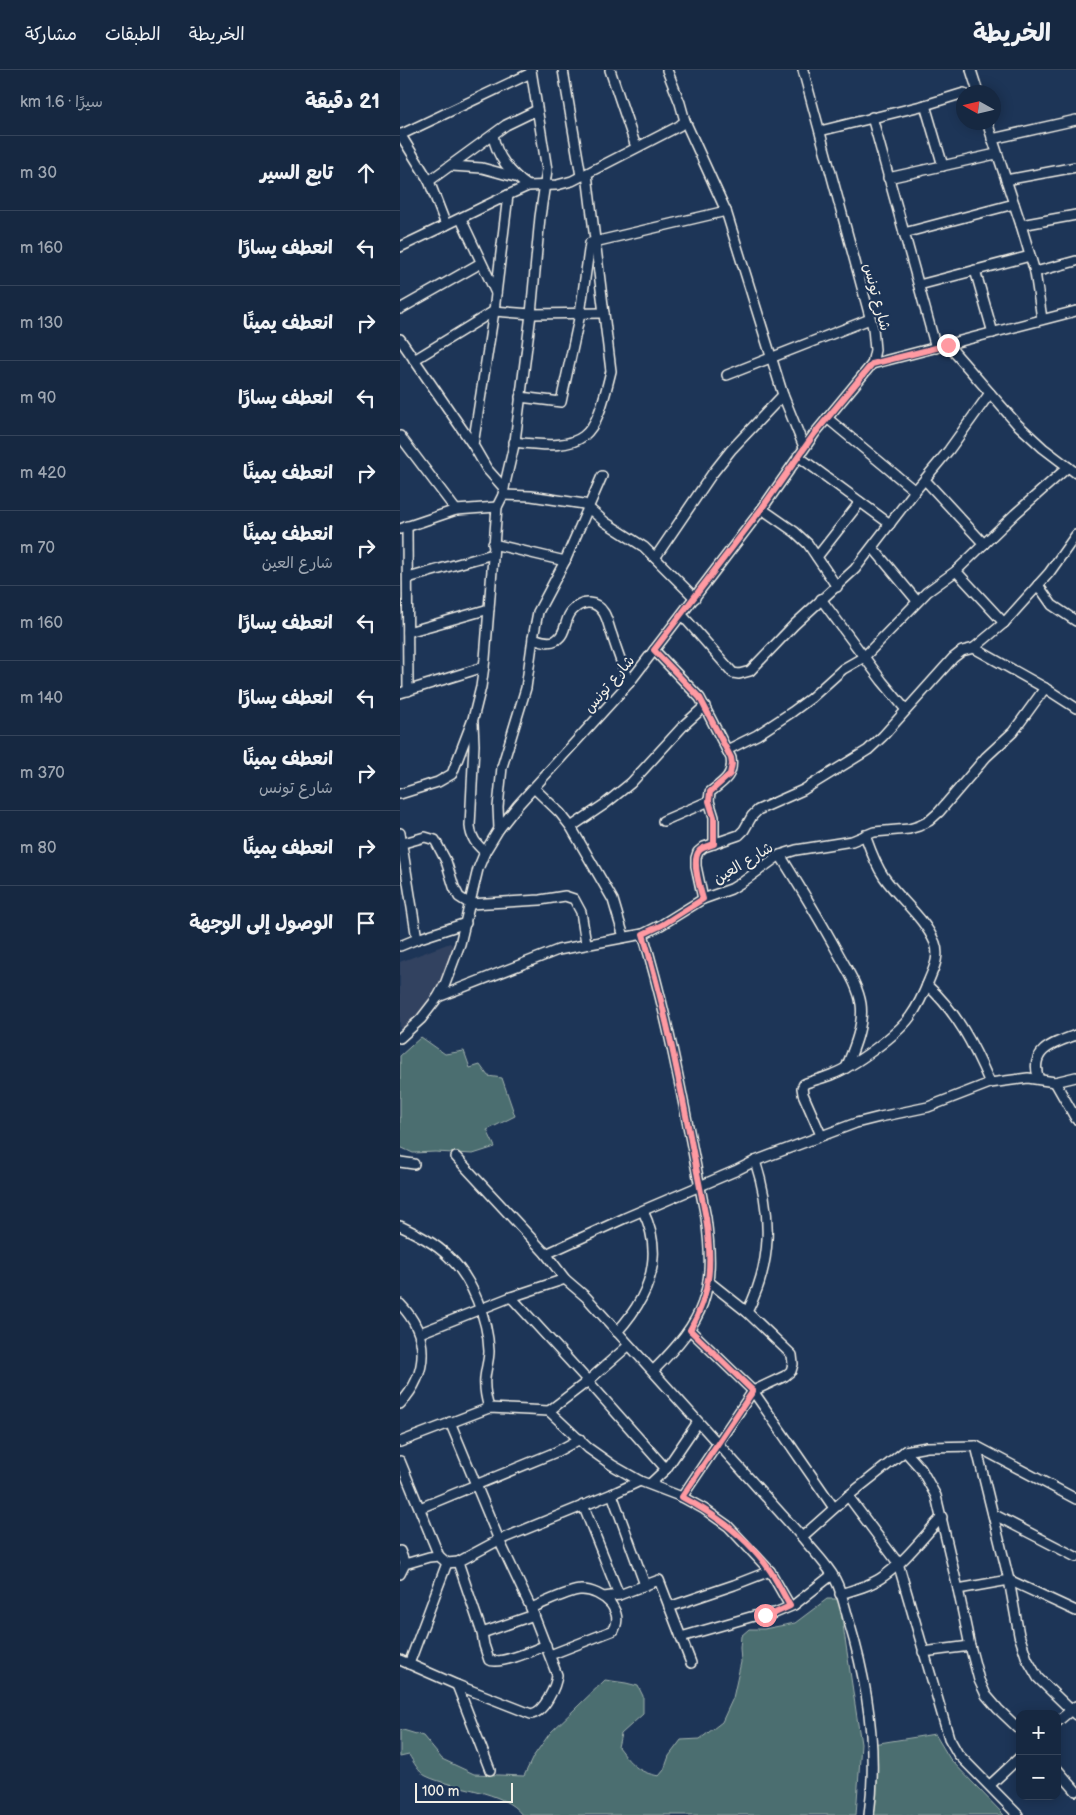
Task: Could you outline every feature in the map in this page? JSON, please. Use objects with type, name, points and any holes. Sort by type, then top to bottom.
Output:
[{"type":"street","points":[[514,442],[559,446],[574,443],[590,430],[598,417],[611,371],[595,242],[564,70]]},
{"type":"street","points":[[610,70],[636,147]]},
{"type":"street","points":[[666,70],[680,103],[685,121],[726,210],[783,395],[804,447]]},
{"type":"street","name":"شارع تونس","points":[[400,1038],[421,1019],[438,997],[453,964],[466,923],[478,869],[485,852],[499,829],[629,683],[762,508],[804,447],[872,364],[875,344],[873,328],[803,70]]},
{"type":"street","points":[[971,70],[976,85]]},
{"type":"street","points":[[400,794],[438,782],[452,774],[473,719],[481,687],[497,507],[503,492],[514,442],[531,314],[537,242],[545,184],[546,170],[531,71],[400,135],[429,181],[446,225]]},
{"type":"street","points":[[820,131],[956,95]]},
{"type":"street","points":[[925,105],[943,166]]},
{"type":"street","points":[[429,181],[506,125],[537,110]]},
{"type":"street","points":[[872,117],[936,348]]},
{"type":"street","points":[[992,139],[1076,120]]},
{"type":"street","points":[[401,245],[461,219],[528,186],[557,185],[584,175],[679,126],[685,121]]},
{"type":"street","points":[[989,130],[1035,272],[1042,319]]},
{"type":"street","points":[[493,135],[495,146],[515,176],[528,186]]},
{"type":"street","points":[[888,178],[996,154]]},
{"type":"street","points":[[452,166],[482,168],[515,176]]},
{"type":"street","points":[[1006,180],[1076,167]]},
{"type":"street","points":[[472,445],[494,311],[508,195]]},
{"type":"street","points":[[904,233],[1014,204]]},
{"type":"street","points":[[520,397],[561,402],[580,314],[590,243],[726,210]]},
{"type":"street","points":[[1021,225],[1076,215]]},
{"type":"street","points":[[461,219],[496,293]]},
{"type":"street","points":[[919,285],[1030,256]]},
{"type":"street","points":[[1035,272],[1076,261]]},
{"type":"street","points":[[400,309],[481,263]]},
{"type":"street","points":[[975,270],[993,333]]},
{"type":"street","points":[[414,360],[494,311],[531,314],[604,314]]},
{"type":"street","points":[[872,364],[1076,311]]},
{"type":"street","points":[[726,375],[870,319]]},
{"type":"street","points":[[400,340],[503,492],[584,504],[600,518],[644,548],[695,598]]},
{"type":"street","points":[[948,345],[1017,424],[1076,473]]},
{"type":"street","points":[[682,615],[733,673],[739,674],[750,671],[855,569],[949,450],[990,393]]},
{"type":"street","points":[[655,558],[712,474],[731,450],[783,395]]},
{"type":"street","points":[[827,418],[915,491]]},
{"type":"street","points":[[400,436],[456,510]]},
{"type":"street","points":[[798,456],[890,524]]},
{"type":"street","points":[[727,750],[757,735],[792,712],[811,698],[843,669],[864,657],[917,601],[956,571],[1021,508],[1068,467]]},
{"type":"street","points":[[499,829],[498,807],[502,768],[522,705],[533,638],[542,602],[565,561],[602,476]]},
{"type":"street","points":[[925,480],[984,544]]},
{"type":"street","points":[[817,557],[860,502]]},
{"type":"street","points":[[484,667],[404,692],[408,632],[408,578],[404,527],[456,510],[497,507]]},
{"type":"street","points":[[762,508],[808,544],[837,587]]},
{"type":"street","points":[[703,899],[698,878],[696,858],[698,852],[739,835],[758,810],[803,790],[868,750],[883,736],[953,658],[962,651],[974,648],[1004,622],[1049,573],[1076,535]]},
{"type":"street","points":[[493,544],[565,561]]},
{"type":"street","points":[[873,548],[917,601]]},
{"type":"street","points":[[408,578],[492,554]]},
{"type":"street","points":[[956,571],[1004,622]]},
{"type":"street","points":[[1038,585],[1052,605],[1076,621]]},
{"type":"street","points":[[821,600],[906,710]]},
{"type":"street","points":[[533,638],[548,642],[556,640],[565,629],[568,614],[578,605],[586,602],[593,604],[604,612],[629,683]]},
{"type":"street","points":[[408,632],[489,610]]},
{"type":"street","points":[[974,648],[1045,688],[1076,708]]},
{"type":"street","points":[[654,650],[691,688],[705,706],[732,764],[730,774],[710,792],[709,801],[714,817],[714,844]]},
{"type":"street","name":"شارع العين","points":[[438,997],[558,950],[643,934],[662,925],[703,899],[738,885],[780,855],[804,848],[852,841],[864,835],[886,830],[909,829],[929,822],[950,801],[986,757],[1013,732],[1045,688]]},
{"type":"street","points":[[571,827],[605,804],[631,783],[685,724],[705,706]]},
{"type":"street","points":[[473,719],[474,754],[470,826],[471,836],[476,844],[485,852]]},
{"type":"street","points":[[534,788],[560,813],[571,827],[613,900],[624,937]]},
{"type":"street","points":[[663,821],[709,801]]},
{"type":"street","points":[[400,833],[417,939]]},
{"type":"street","points":[[821,1135],[802,1094],[804,1084],[835,1074],[846,1068],[893,1034],[909,1019],[927,985],[938,952],[935,943],[918,916],[884,877],[864,835]]},
{"type":"street","points":[[401,844],[425,837],[435,840],[446,862],[459,897],[470,904],[570,897],[578,904],[581,912],[586,944]]},
{"type":"street","points":[[780,855],[817,915],[855,987],[861,1005],[860,1026],[846,1068]]},
{"type":"street","points":[[400,945],[466,923]]},
{"type":"street","points":[[643,934],[662,1009],[700,1186],[709,1242],[708,1281],[703,1305],[690,1330],[653,1372]]},
{"type":"street","points":[[927,985],[943,999],[958,1019],[976,1051],[990,1083]]},
{"type":"street","points":[[1039,1079],[1036,1060],[1040,1054],[1047,1047],[1076,1035]]},
{"type":"street","points":[[546,1254],[755,1160],[821,1135],[880,1116],[928,1107],[990,1083],[1012,1079],[1039,1079],[1055,1082],[1076,1077]]},
{"type":"street","points":[[1055,1082],[1076,1119]]},
{"type":"street","points":[[456,1157],[546,1254],[565,1279],[586,1297],[628,1346],[802,1537],[832,1575],[840,1594],[856,1648],[872,1736],[873,1766],[869,1815]]},
{"type":"street","points":[[747,1312],[756,1296],[761,1277],[768,1225],[763,1185],[755,1160]]},
{"type":"street","points":[[400,1162],[414,1164]]},
{"type":"street","points":[[617,1332],[640,1304],[650,1276],[653,1244],[650,1226],[642,1210]]},
{"type":"street","points":[[400,1226],[438,1248],[451,1258],[466,1278],[481,1309],[488,1340],[488,1363],[485,1378],[486,1399],[489,1408]]},
{"type":"street","points":[[420,1333],[511,1297],[565,1279]]},
{"type":"street","points":[[682,1497],[753,1391],[786,1376],[791,1371],[793,1364],[792,1355],[747,1312],[708,1281]]},
{"type":"street","points":[[511,1297],[666,1469]]},
{"type":"street","points":[[400,1304],[408,1312],[420,1333],[422,1359],[419,1374],[408,1396],[400,1404]]},
{"type":"street","points":[[690,1330],[753,1391],[834,1508]]},
{"type":"street","points":[[549,1411],[588,1381],[628,1346]]},
{"type":"street","points":[[400,1442],[489,1408],[549,1411],[605,1460],[640,1481],[682,1497],[704,1509],[728,1526],[770,1571],[790,1606]]},
{"type":"street","points":[[400,1660],[523,1712],[534,1714],[540,1710],[556,1684],[557,1675],[533,1611],[499,1540],[450,1422]]},
{"type":"street","points":[[650,1484],[666,1469],[698,1422]]},
{"type":"street","points":[[420,1508],[556,1452],[580,1439]]},
{"type":"street","points":[[802,1537],[848,1496],[905,1451],[935,1447],[976,1446],[1076,1500]]},
{"type":"street","points":[[976,1446],[1009,1580],[1019,1635],[1027,1660],[1038,1678],[1074,1710],[1061,1719]]},
{"type":"street","points":[[905,1451],[930,1482],[936,1496],[979,1680],[986,1695],[1016,1726]]},
{"type":"street","points":[[400,1461],[439,1556],[447,1563],[458,1562],[499,1540],[640,1481]]},
{"type":"street","points":[[612,1494],[645,1585]]},
{"type":"street","points":[[848,1496],[898,1564],[949,1738],[958,1754],[1018,1815]]},
{"type":"street","points":[[583,1505],[619,1595]]},
{"type":"street","points":[[993,1514],[1076,1556]]},
{"type":"street","points":[[840,1594],[879,1579],[898,1564],[942,1517]]},
{"type":"street","points":[[400,1551],[405,1564]]},
{"type":"street","points":[[400,1574],[405,1564],[439,1556]]},
{"type":"street","points":[[458,1562],[489,1660],[493,1662],[546,1646]]},
{"type":"street","points":[[410,1664],[447,1563]]},
{"type":"street","points":[[670,1607],[770,1571]]},
{"type":"street","points":[[681,1637],[754,1616],[775,1613],[790,1606],[832,1575]]},
{"type":"street","points":[[604,1597],[619,1595],[659,1580],[691,1664]]},
{"type":"street","points":[[958,1589],[1009,1580],[1076,1611]]},
{"type":"street","points":[[482,1633],[580,1590],[604,1597],[616,1616],[618,1623],[614,1630],[550,1655]]},
{"type":"street","points":[[923,1652],[970,1646]]},
{"type":"street","points":[[457,1685],[490,1770]]},
{"type":"street","points":[[990,1786],[1016,1761]]},
{"type":"street","points":[[1061,1774],[1076,1791]]},
{"type":"shaded area","points":[[450,943],[454,948],[438,989],[425,1010],[400,1035],[400,962]]},
{"type":"green space","points":[[421,1037],[445,1054],[464,1051],[470,1068],[480,1065],[488,1076],[502,1078],[515,1116],[487,1130],[495,1147],[473,1154],[413,1153],[400,1147],[400,1056]]},
{"type":"green space","points":[[827,1599],[839,1599],[861,1744],[856,1815],[522,1815],[514,1807],[491,1795],[426,1776],[419,1770],[409,1755],[400,1757],[400,1731],[403,1730],[423,1736],[442,1759],[474,1774],[524,1776],[533,1757],[550,1733],[605,1680],[638,1686],[643,1696],[643,1714],[621,1734],[618,1747],[640,1770],[659,1776],[664,1770],[669,1756],[681,1740],[700,1739],[722,1722],[733,1698],[741,1662],[741,1636],[749,1629],[764,1629],[795,1623]]},
{"type":"green space","points":[[935,1734],[950,1759],[1004,1815],[871,1815],[873,1744]]},
{"type":"route","points":[[765,1615],[775,1613],[790,1606],[770,1571],[747,1544],[728,1526],[704,1509],[682,1497],[753,1391],[690,1330],[698,1318],[706,1293],[710,1261],[709,1242],[706,1218],[672,1053],[643,934],[662,925],[703,899],[696,858],[698,852],[714,844],[714,817],[709,796],[710,792],[730,774],[732,764],[731,758],[700,698],[654,650],[762,508],[804,447],[872,364],[948,345]]}]
